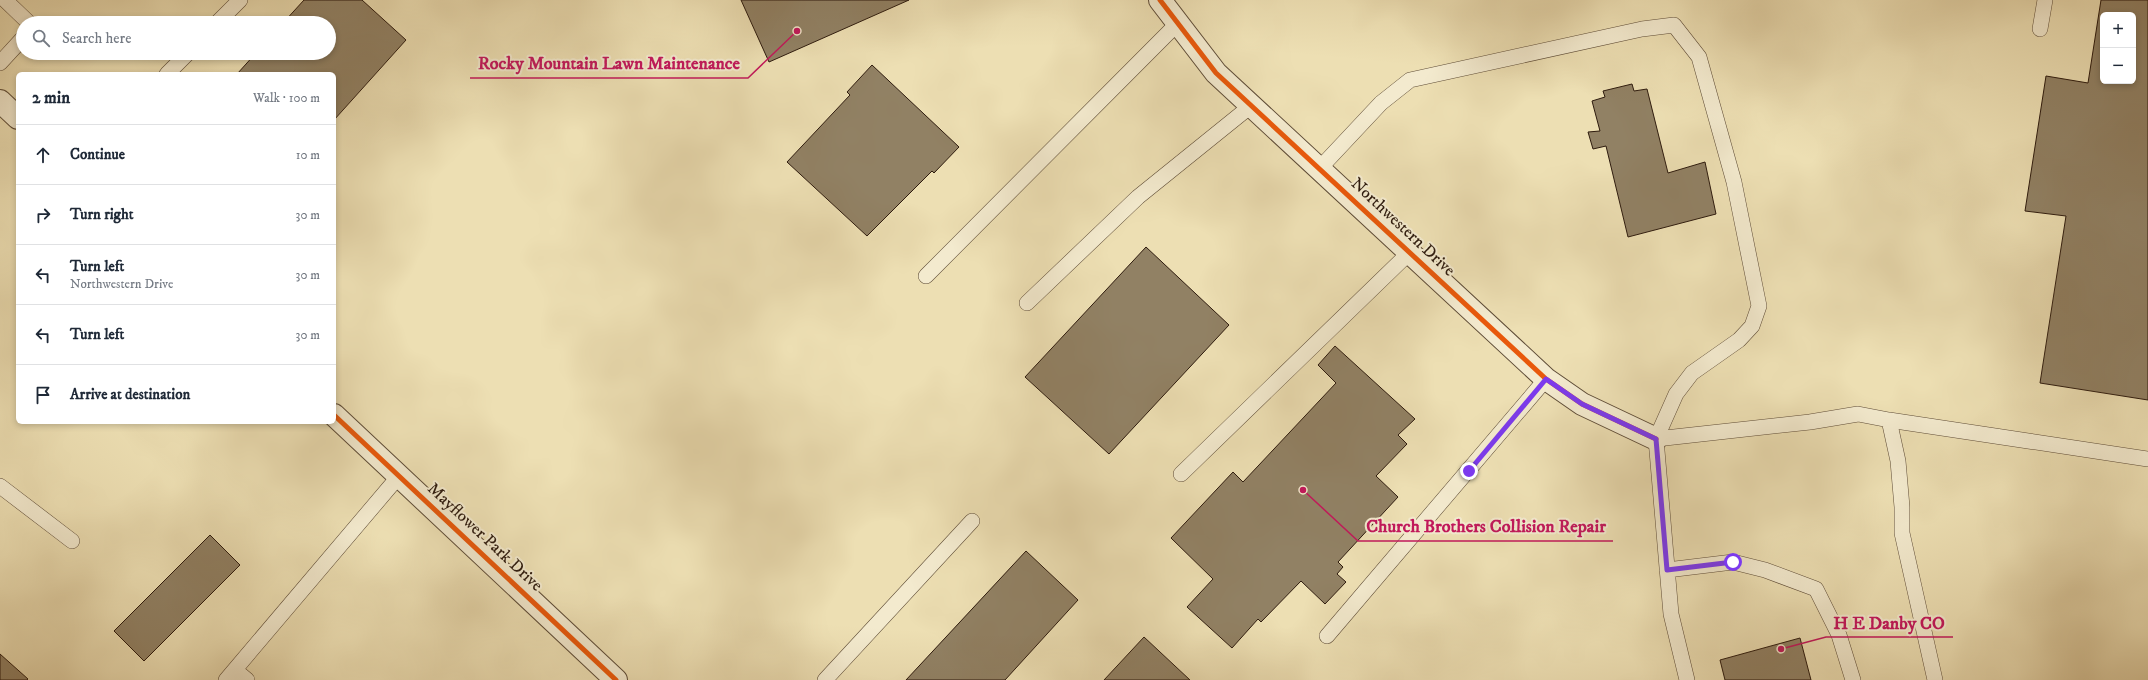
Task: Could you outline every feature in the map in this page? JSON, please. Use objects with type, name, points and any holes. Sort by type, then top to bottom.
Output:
[{"type":"street","name":"Northwestern Drive","points":[[1160,0],[1216,73],[1546,379],[1582,404],[1656,439]]},
{"type":"street","points":[[0,101],[16,116]]},
{"type":"street","name":"Mayflower Park Drive","points":[[336,417],[616,680]]},
{"type":"lane","points":[[5,0],[22,16]]},
{"type":"lane","points":[[224,16],[240,0]]},
{"type":"lane","points":[[2040,29],[2045,0]]},
{"type":"lane","points":[[926,276],[1178,23]]},
{"type":"lane","points":[[1320,168],[1381,103],[1410,80],[1642,30],[1674,25],[1699,57],[1734,182],[1759,306],[1752,326],[1739,340],[1692,373],[1676,394],[1656,439],[1671,614],[1687,680]]},
{"type":"lane","points":[[0,63],[16,46]]},
{"type":"lane","points":[[169,72],[181,60]]},
{"type":"lane","points":[[1027,303],[1138,197],[1252,105]]},
{"type":"lane","points":[[1181,474],[1410,252]]},
{"type":"lane","points":[[1327,636],[1546,379]]},
{"type":"lane","points":[[1656,439],[1810,422],[1858,414],[2148,460]]},
{"type":"lane","points":[[1889,420],[1898,461],[1902,507],[1902,533],[1935,680]]},
{"type":"lane","points":[[247,680],[231,675],[399,476]]},
{"type":"lane","points":[[0,486],[72,541]]},
{"type":"lane","points":[[825,680],[972,521]]},
{"type":"lane","points":[[1667,570],[1733,562],[1765,570],[1816,589],[1839,635],[1853,680]]},
{"type":"building","points":[[304,0],[362,0],[406,40],[336,118],[336,72],[239,72],[250,60],[336,60],[336,16],[289,16]]},
{"type":"building","points":[[741,0],[909,0],[769,62]]},
{"type":"building","points":[[2101,0],[2148,0],[2148,400],[2040,383],[2066,216],[2025,211],[2046,76],[2088,83]]},
{"type":"building","points":[[872,65],[959,147],[934,173],[932,171],[867,236],[787,162],[850,95],[847,92]]},
{"type":"building","points":[[1632,84],[1634,91],[1647,89],[1668,173],[1705,162],[1716,214],[1628,237],[1606,146],[1593,149],[1588,132],[1600,131],[1592,101],[1605,97],[1603,91]]},
{"type":"building","points":[[1146,247],[1229,325],[1109,454],[1025,377]]},
{"type":"building","points":[[1335,346],[1415,419],[1398,435],[1407,444],[1376,476],[1398,497],[1338,562],[1343,567],[1337,574],[1346,582],[1325,604],[1301,581],[1261,622],[1258,619],[1232,648],[1187,607],[1213,579],[1171,538],[1233,472],[1243,482],[1336,383],[1318,365]]},
{"type":"building","points":[[210,535],[240,565],[144,661],[114,631]]},
{"type":"building","points":[[1026,551],[1078,600],[1005,680],[906,680]]},
{"type":"building","points":[[1144,637],[1190,680],[1104,680]]},
{"type":"building","points":[[1800,638],[1811,680],[1725,680],[1720,660]]},
{"type":"building","points":[[0,654],[28,679],[0,680]]},
{"type":"cycle path","points":[[1160,0],[1216,73],[1546,379],[1582,404],[1656,439]]},
{"type":"cycle path","points":[[336,417],[616,680]]},
{"type":"place","name":"Rocky Mountain Lawn Maintenance","points":[[797,31]]},
{"type":"place","name":"Church Brothers Collision Repair","points":[[1303,490]]},
{"type":"place","name":"H E Danby CO","points":[[1781,649]]},
{"type":"route","points":[[1469,471],[1546,379],[1582,404],[1656,439],[1667,570],[1733,562]]}]
